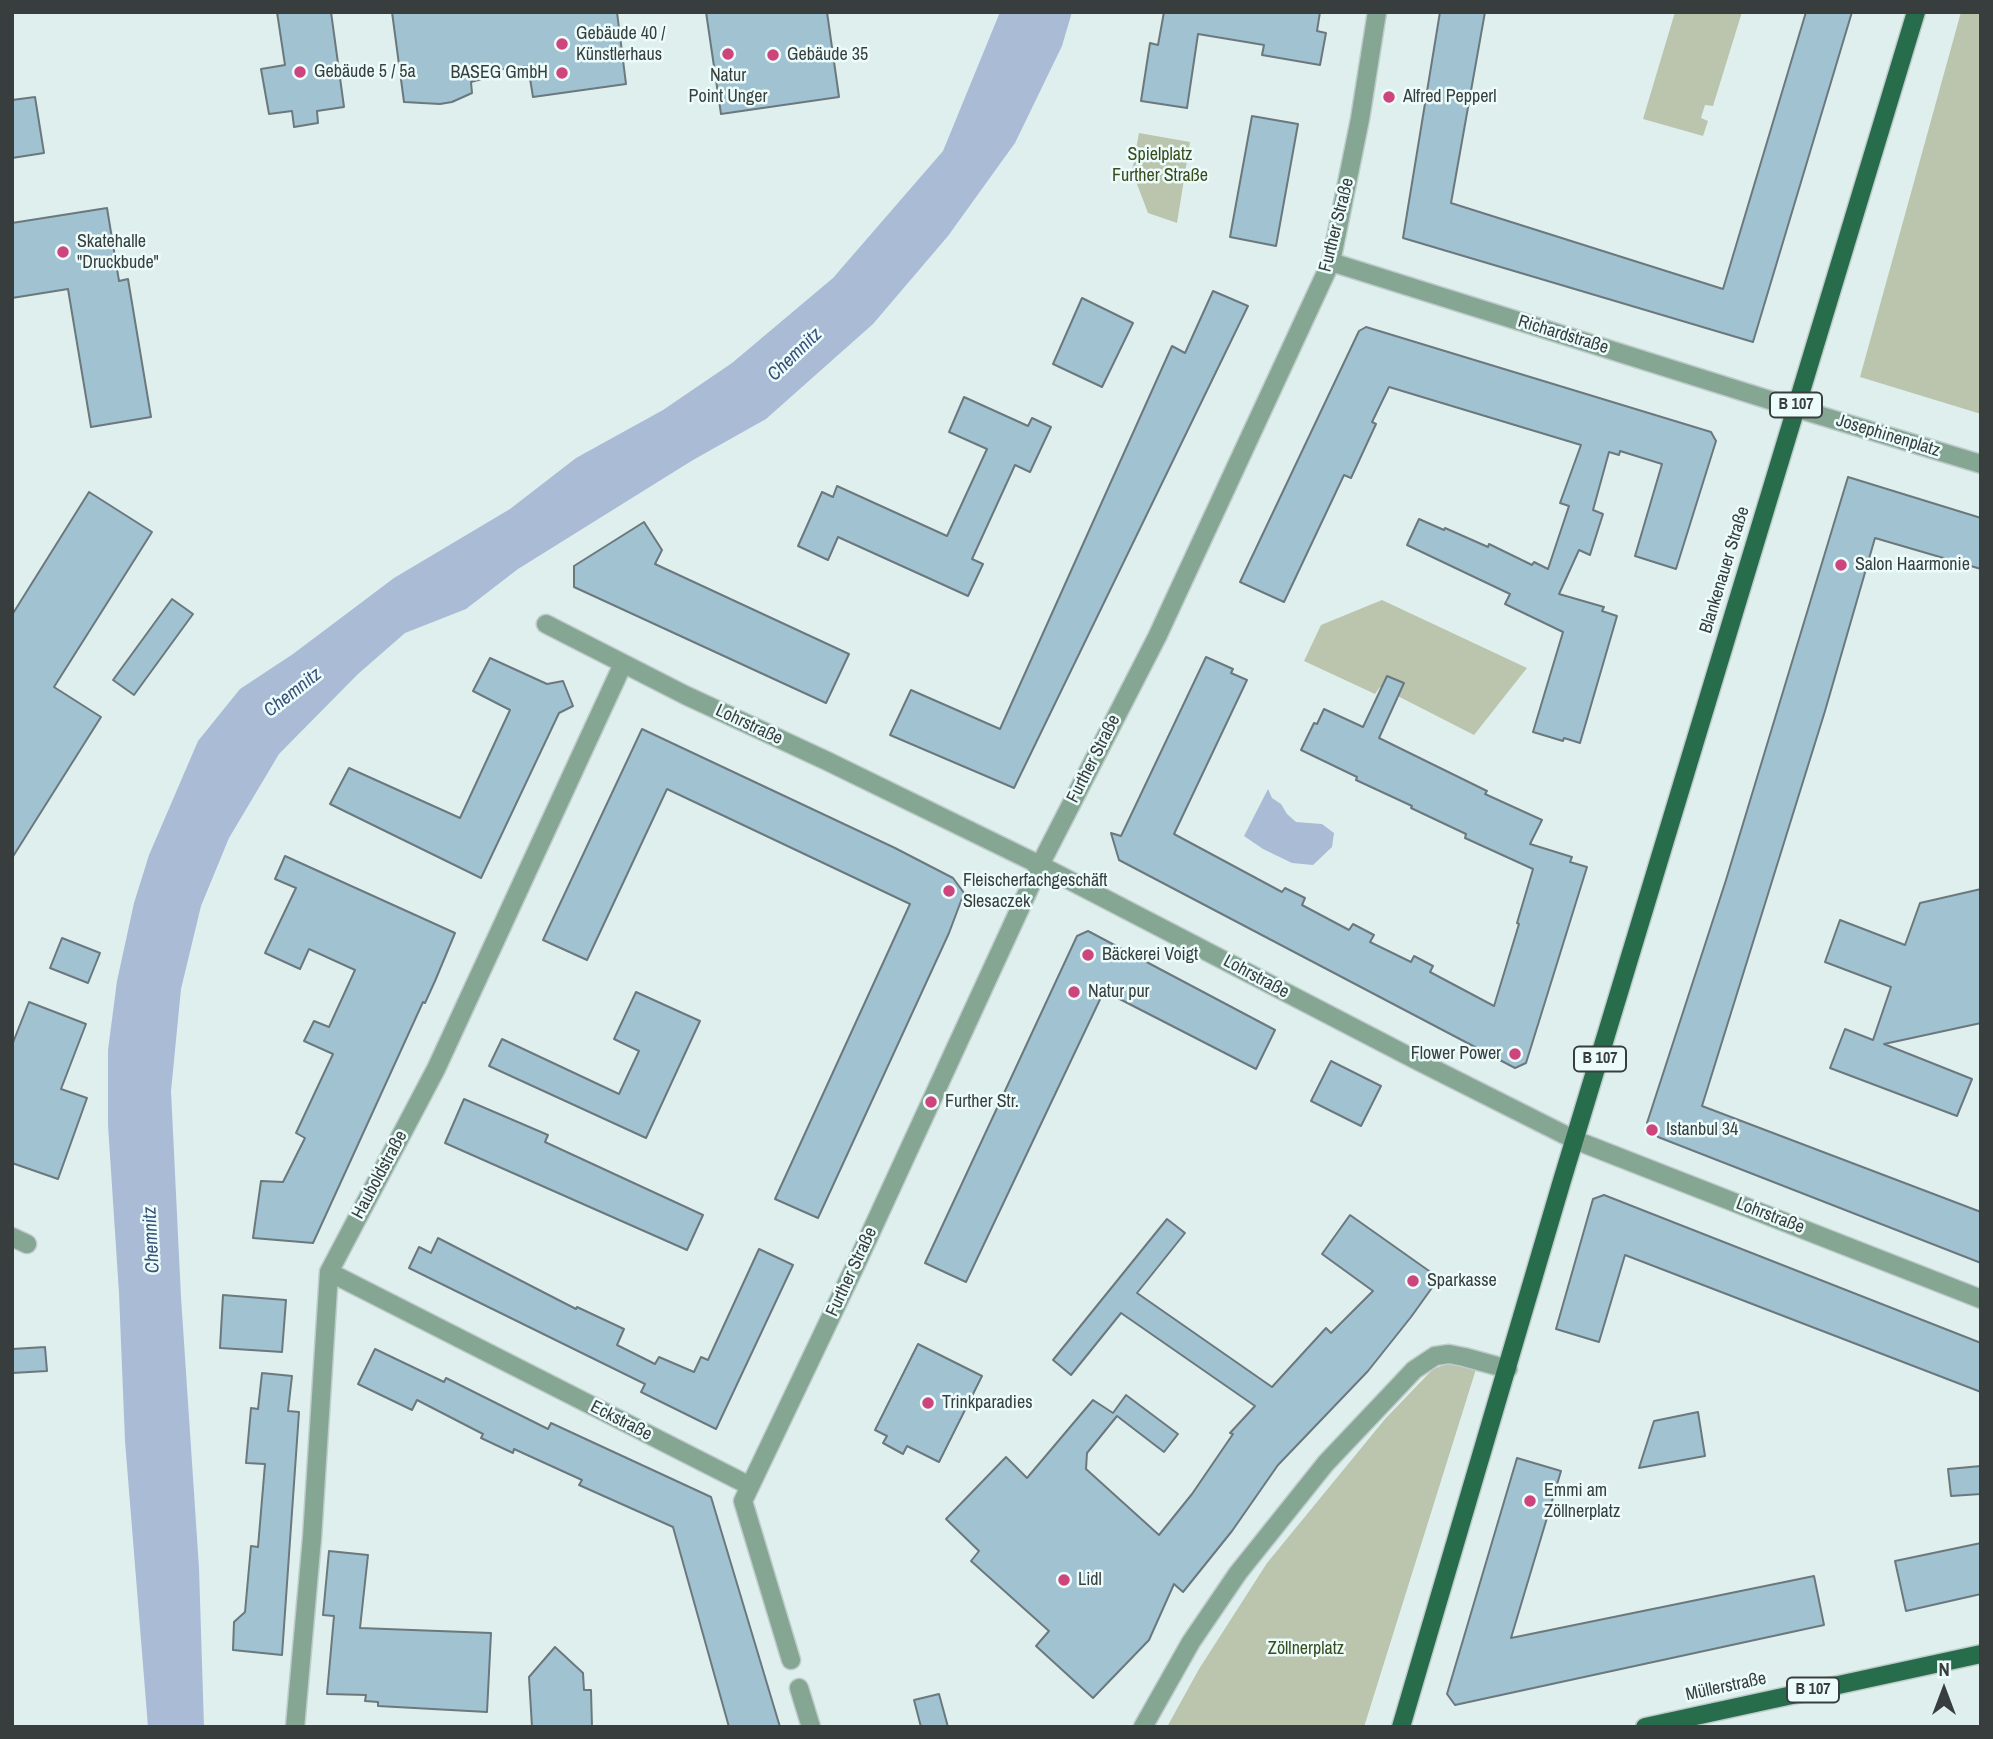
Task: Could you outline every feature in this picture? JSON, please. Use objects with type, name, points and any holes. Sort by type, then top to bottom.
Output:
[{"type":"main road","name":"Blankenauer Straße","points":[[1575,1140],[1916,12]]},
{"type":"main road","name":"B 107","points":[[1401,1727],[1575,1140]]},
{"type":"main road","name":"Müllerstraße","points":[[1644,1727],[1981,1654]]},
{"type":"street","name":"Further Straße","points":[[750,1486],[858,1260],[1040,865],[1157,637],[1331,262],[1360,119],[1377,12]]},
{"type":"street","name":"Richardstraße","points":[[1331,262],[1795,408]]},
{"type":"street","name":"Josephinenplatz","points":[[1795,408],[1981,464]]},
{"type":"street","name":"Lohrstraße","points":[[546,624],[623,664],[1040,865],[1575,1140],[1981,1299]]},
{"type":"street","name":"Hauboldstraße","points":[[295,1727],[312,1538],[329,1272],[436,1069],[623,664]]},
{"type":"street","name":"Eckstraße","points":[[329,1272],[750,1486]]},
{"type":"street","points":[[1143,1727],[1191,1642],[1226,1590],[1326,1463],[1414,1370],[1436,1356],[1449,1354],[1508,1369]]},
{"type":"street","points":[[750,1486],[743,1501],[791,1660]]},
{"type":"street","points":[[799,1688],[811,1727]]},
{"type":"green space","points":[[1675,12],[1742,12],[1713,106],[1705,105],[1701,118],[1708,121],[1703,136],[1643,119]]},
{"type":"green space","points":[[1961,12],[1981,12],[1981,414],[1860,377]]},
{"type":"green space","name":"Spielplatz Further Straße","points":[[1139,133],[1190,142],[1177,223],[1148,213],[1132,171]]},
{"type":"green space","points":[[1382,600],[1527,668],[1474,735],[1380,687],[1375,694],[1304,661],[1321,625]]},
{"type":"green space","name":"Zöllnerplatz","points":[[1465,1363],[1477,1366],[1364,1727],[1167,1727],[1199,1669],[1267,1563],[1385,1419],[1433,1369],[1447,1364]]},
{"type":"water","name":"Chemnitz","points":[[1000,12],[1072,12],[1062,46],[1015,143],[948,236],[873,324],[766,419],[693,460],[518,569],[466,609],[405,633],[358,674],[279,754],[229,838],[201,906],[181,989],[171,1091],[199,1568],[204,1727],[148,1727],[125,1441],[108,1125],[108,1050],[117,981],[134,903],[149,855],[198,741],[240,689],[293,654],[394,578],[510,509],[576,458],[663,410],[732,363],[833,278],[943,151]]},
{"type":"water","points":[[1268,789],[1272,798],[1281,804],[1296,822],[1322,824],[1334,833],[1332,847],[1313,865],[1292,863],[1244,836]]},
{"type":"building","name":"Gebäude 5 / 5a","points":[[277,12],[331,12],[344,107],[317,111],[318,123],[294,127],[292,111],[269,114],[261,69],[285,65]]},
{"type":"building","points":[[392,12],[617,12],[626,84],[533,97],[528,66],[481,72],[482,79],[471,82],[472,93],[452,102],[404,102]]},
{"type":"building","name":"Gebäude 35","points":[[706,12],[827,12],[839,97],[721,114]]},
{"type":"building","points":[[1164,12],[1320,12],[1317,31],[1326,33],[1320,65],[1262,55],[1264,45],[1198,34],[1187,108],[1141,101],[1150,43],[1158,45]]},
{"type":"building","points":[[1440,12],[1485,12],[1451,203],[1723,289],[1806,12],[1852,12],[1753,342],[1403,238]]},
{"type":"building","points":[[35,97],[44,153],[12,158],[12,100]]},
{"type":"building","points":[[1252,116],[1298,124],[1276,246],[1230,237]]},
{"type":"building","points":[[107,208],[119,281],[128,279],[151,417],[91,427],[68,289],[12,298],[12,223]]},
{"type":"building","points":[[1213,291],[1248,306],[1014,788],[890,735],[911,690],[1000,729],[1172,346],[1185,353]]},
{"type":"building","points":[[1082,298],[1133,323],[1102,387],[1053,364]]},
{"type":"building","points":[[1366,327],[1711,432],[1716,441],[1676,569],[1635,556],[1662,464],[1620,451],[1619,455],[1609,452],[1593,510],[1603,514],[1590,555],[1579,550],[1559,594],[1604,607],[1602,611],[1617,616],[1580,743],[1533,732],[1563,632],[1505,604],[1510,594],[1407,545],[1419,519],[1548,569],[1569,506],[1560,503],[1581,445],[1389,387],[1372,422],[1376,424],[1351,478],[1344,475],[1284,602],[1240,582],[1359,331]]},
{"type":"building","points":[[964,397],[1028,426],[1032,418],[1051,427],[1030,472],[1015,465],[972,559],[983,564],[968,596],[838,537],[828,560],[798,546],[822,492],[833,497],[837,486],[947,536],[987,449],[949,432]]},
{"type":"building","points":[[1848,477],[1981,518],[1981,569],[1875,538],[1825,711],[1702,1106],[1981,1212],[1981,1263],[1658,1137],[1647,1123],[1726,880]]},
{"type":"building","points":[[89,492],[152,532],[54,687],[101,717],[12,858],[12,615]]},
{"type":"building","points":[[644,522],[662,550],[655,564],[849,654],[826,703],[574,587],[574,566]]},
{"type":"building","points":[[172,599],[193,614],[134,695],[113,680]]},
{"type":"building","points":[[1206,657],[1233,669],[1231,673],[1247,680],[1174,834],[1282,892],[1285,888],[1305,898],[1302,905],[1349,930],[1353,924],[1374,935],[1370,942],[1411,962],[1414,956],[1433,966],[1430,972],[1494,1006],[1533,869],[1465,838],[1466,834],[1301,750],[1324,709],[1363,727],[1387,676],[1404,683],[1379,738],[1487,791],[1485,794],[1542,820],[1530,844],[1572,857],[1570,862],[1587,867],[1526,1063],[1515,1068],[1119,860],[1111,833],[1121,836]]},
{"type":"building","points":[[490,658],[547,684],[563,681],[573,706],[559,713],[481,878],[330,804],[349,768],[460,818],[510,710],[473,691]]},
{"type":"building","points":[[642,729],[895,848],[953,878],[964,893],[949,933],[818,1218],[775,1199],[910,904],[667,789],[587,960],[543,940]]},
{"type":"building","points":[[285,856],[455,933],[313,1243],[253,1238],[261,1181],[283,1182],[305,1138],[296,1133],[333,1054],[304,1041],[314,1021],[329,1027],[355,970],[309,949],[300,969],[265,953],[296,888],[275,879]]},
{"type":"building","points":[[1981,889],[1981,1023],[1884,1044],[1972,1079],[1957,1116],[1830,1068],[1845,1029],[1873,1040],[1891,987],[1825,962],[1840,920],[1905,945],[1920,903]]},
{"type":"building","points":[[1088,931],[1275,1030],[1256,1069],[1104,991],[966,1282],[925,1263],[1077,936]]},
{"type":"building","points":[[62,938],[100,953],[88,983],[50,968]]},
{"type":"building","points":[[636,992],[700,1021],[646,1138],[489,1066],[502,1039],[619,1094],[639,1051],[614,1039]]},
{"type":"building","points":[[29,1002],[86,1024],[61,1089],[87,1098],[58,1179],[12,1163],[12,1045]]},
{"type":"building","points":[[1331,1061],[1381,1086],[1361,1126],[1311,1101]]},
{"type":"building","points":[[464,1099],[548,1135],[545,1142],[703,1215],[687,1250],[445,1143]]},
{"type":"building","points":[[1604,1195],[1981,1343],[1981,1392],[1625,1255],[1599,1342],[1556,1329],[1593,1199]]},
{"type":"building","points":[[1350,1215],[1439,1278],[1368,1371],[1278,1465],[1232,1531],[1183,1592],[1174,1584],[1149,1640],[1093,1698],[1036,1646],[1049,1631],[971,1561],[979,1551],[946,1519],[1006,1457],[1027,1478],[1093,1400],[1113,1413],[1126,1395],[1178,1434],[1164,1452],[1117,1416],[1087,1453],[1086,1469],[1159,1535],[1192,1494],[1233,1434],[1230,1433],[1255,1406],[1121,1313],[1071,1375],[1053,1360],[1167,1219],[1185,1233],[1137,1293],[1272,1387],[1326,1328],[1331,1333],[1373,1291],[1322,1254]]},
{"type":"building","points":[[438,1238],[576,1309],[577,1307],[624,1329],[617,1345],[655,1364],[659,1357],[694,1372],[701,1357],[708,1360],[759,1249],[793,1265],[716,1429],[641,1392],[645,1384],[409,1268],[419,1247],[431,1253]]},
{"type":"building","points":[[223,1295],[286,1300],[282,1352],[220,1348]]},
{"type":"building","name":"Trinkparadies","points":[[918,1344],[982,1376],[939,1462],[907,1446],[903,1454],[883,1443],[887,1436],[875,1430]]},
{"type":"building","points":[[45,1347],[47,1371],[12,1373],[12,1349]]},
{"type":"building","points":[[375,1349],[444,1382],[446,1378],[548,1429],[551,1423],[711,1497],[780,1727],[729,1727],[673,1527],[579,1485],[582,1480],[514,1449],[513,1453],[481,1438],[483,1434],[417,1400],[412,1410],[358,1384]]},
{"type":"building","points":[[262,1373],[292,1376],[288,1411],[299,1412],[282,1655],[233,1650],[234,1622],[245,1612],[251,1546],[258,1547],[265,1464],[246,1463],[251,1408],[258,1409]]},
{"type":"building","points":[[1698,1412],[1705,1456],[1639,1468],[1654,1421]]},
{"type":"building","points":[[1517,1458],[1561,1471],[1511,1638],[1814,1576],[1824,1625],[1455,1705],[1447,1694]]},
{"type":"building","points":[[1981,1466],[1981,1494],[1951,1496],[1948,1469]]},
{"type":"building","points":[[1981,1543],[1981,1594],[1906,1611],[1895,1561]]},
{"type":"building","points":[[329,1551],[368,1555],[360,1628],[491,1633],[487,1712],[378,1706],[378,1702],[365,1701],[366,1695],[327,1694],[334,1616],[323,1615]]},
{"type":"building","points":[[555,1647],[583,1673],[584,1690],[591,1690],[592,1727],[532,1727],[529,1677]]},
{"type":"building","points":[[939,1694],[948,1727],[921,1727],[914,1700]]},
{"type":"place","name":"Gebäude 40 / Künstlerhaus","points":[[562,44]]},
{"type":"place","name":"Natur Point Unger","points":[[728,54]]},
{"type":"place","name":"Gebäude 35","points":[[773,55]]},
{"type":"place","name":"Gebäude 5 / 5a","points":[[300,72]]},
{"type":"place","name":"BASEG GmbH","points":[[562,73]]},
{"type":"place","name":"Alfred Pepperl","points":[[1389,97]]},
{"type":"place","name":"Skatehalle \"Druckbude\"","points":[[63,252]]},
{"type":"place","name":"Salon Haarmonie","points":[[1841,565]]},
{"type":"place","name":"Fleischerfachgeschäft Slesaczek","points":[[949,891]]},
{"type":"place","name":"Bäckerei Voigt","points":[[1088,955]]},
{"type":"place","name":"Natur pur","points":[[1074,992]]},
{"type":"place","name":"Flower Power","points":[[1515,1054]]},
{"type":"place","name":"Further Str.","points":[[931,1102]]},
{"type":"place","name":"Istanbul 34","points":[[1652,1130]]},
{"type":"place","name":"Sparkasse","points":[[1413,1281]]},
{"type":"place","name":"Trinkparadies","points":[[928,1403]]},
{"type":"place","name":"Emmi am Zöllnerplatz","points":[[1530,1501]]},
{"type":"place","name":"Lidl","points":[[1064,1580]]}]
